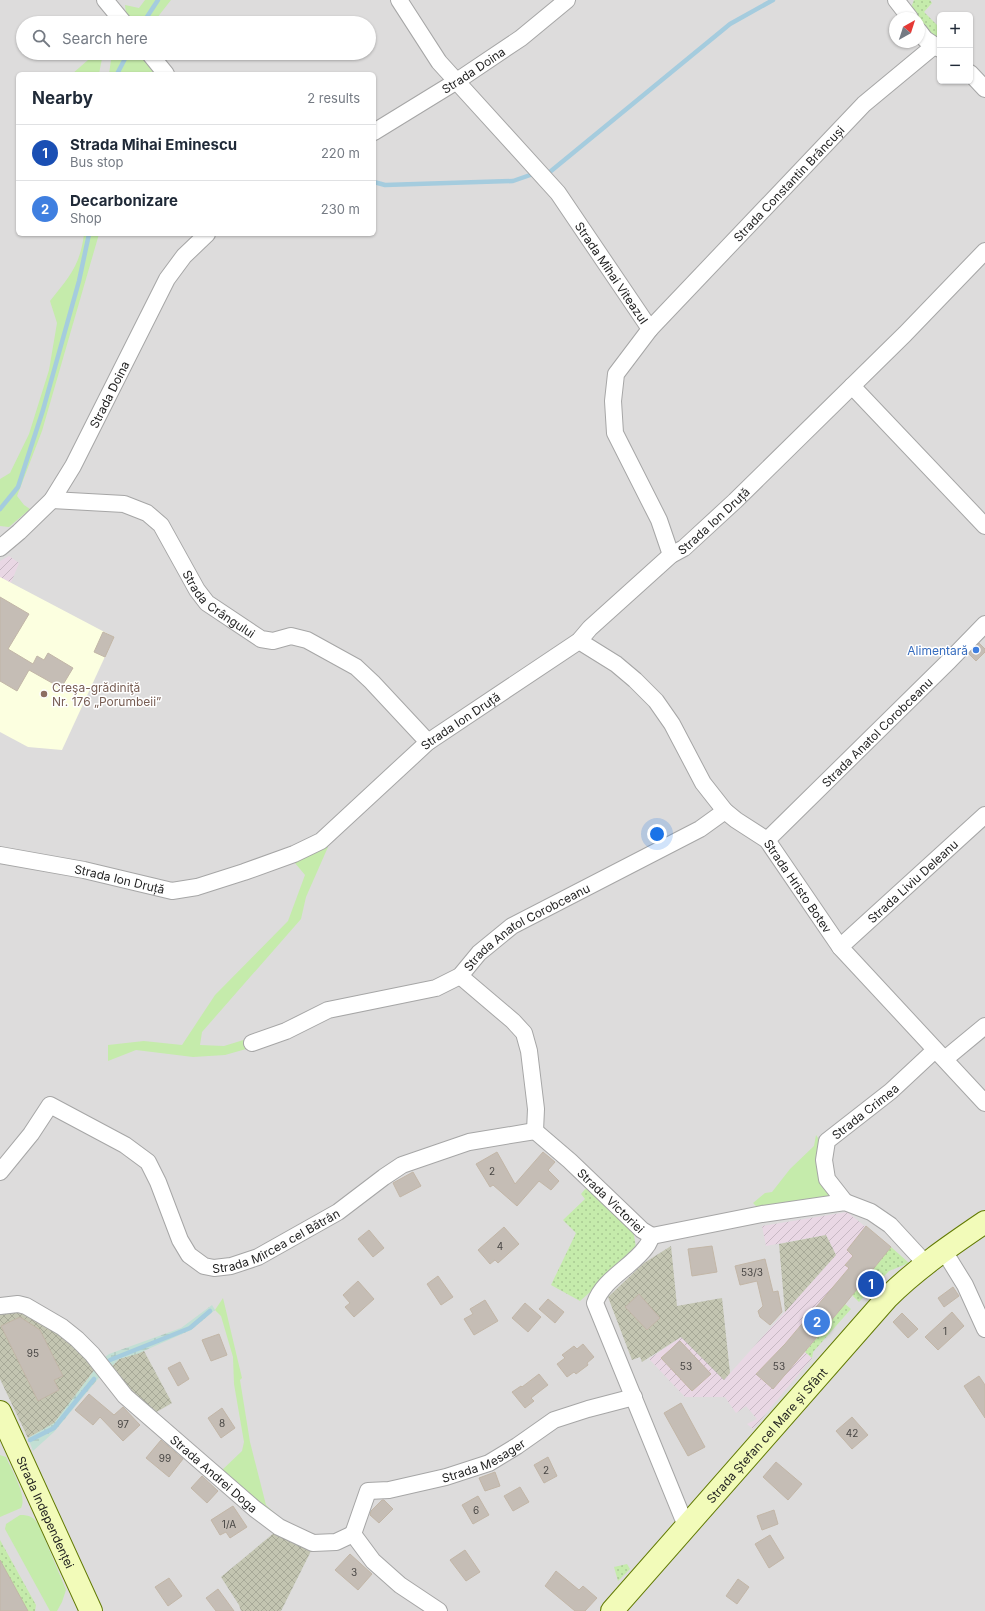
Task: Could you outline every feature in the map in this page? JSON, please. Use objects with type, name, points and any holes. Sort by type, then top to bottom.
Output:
[{"type":"main road","name":"Strada Ștefan cel Mare și Sfânt","points":[[612,1611],[887,1298],[901,1284],[926,1264],[985,1222]]},
{"type":"main road","name":"Strada Independenței","points":[[0,1412],[91,1611]]},
{"type":"street","points":[[105,0],[118,16]]},
{"type":"street","name":"Strada Mihai Viteazul","points":[[399,0],[439,62],[558,192],[650,329],[616,374],[613,401],[615,433],[659,520],[671,555]]},
{"type":"street","name":"Strada Doina","points":[[376,131],[457,81],[521,38],[567,0]]},
{"type":"street","points":[[901,2],[907,12]]},
{"type":"street","points":[[925,39],[937,47]]},
{"type":"street","name":"Strada Constantin Brâncuși","points":[[650,329],[864,104],[937,47]]},
{"type":"street","points":[[155,60],[164,72]]},
{"type":"street","points":[[973,76],[985,88]]},
{"type":"street","name":"Strada Doina","points":[[0,548],[52,500],[73,466],[167,278],[184,256],[205,236]]},
{"type":"street","name":"Strada Ion Druță","points":[[0,855],[84,870],[172,891],[197,887],[244,872],[294,854],[321,841],[428,742],[579,641],[590,628],[671,555],[690,543],[905,334],[985,251]]},
{"type":"street","points":[[852,386],[985,526]]},
{"type":"street","name":"Strada Crângului","points":[[52,500],[124,504],[147,513],[161,525],[190,574],[197,590],[207,603],[261,639],[273,641],[291,636],[302,639],[356,667],[428,742]]},
{"type":"street","name":"Strada Anatol Corobceanu","points":[[767,840],[985,624]]},
{"type":"street","name":"Strada Hristo Botev","points":[[579,641],[616,664],[656,701],[672,724],[703,782],[724,810],[736,820],[767,840],[840,947],[985,1103]]},
{"type":"street","name":"Strada Anatol Corobceanu","points":[[252,1042],[286,1031],[328,1010],[436,988],[460,976],[479,953],[512,926],[700,829],[724,810]]},
{"type":"street","name":"Strada Liviu Deleanu","points":[[840,947],[985,815]]},
{"type":"street","points":[[460,976],[513,1021],[524,1033],[530,1058],[536,1109],[535,1131]]},
{"type":"street","name":"Strada Crimea","points":[[845,1202],[827,1179],[824,1160],[827,1141],[940,1055],[985,1026]]},
{"type":"street","name":"Strada Mircea cel Bătrân","points":[[0,1172],[31,1134],[50,1105],[125,1144],[148,1162],[158,1182],[180,1240],[189,1255],[204,1266],[214,1268],[231,1266],[258,1257],[338,1212],[402,1165],[469,1142],[535,1131]]},
{"type":"street","name":"Strada Victoriei","points":[[535,1131],[570,1161],[642,1230],[652,1236],[646,1247],[598,1295],[595,1303],[686,1526]]},
{"type":"street","points":[[652,1236],[762,1214],[845,1202],[871,1212],[890,1225],[926,1264]]},
{"type":"street","points":[[944,1251],[965,1285],[985,1329]]},
{"type":"street","name":"Strada Andrei Doga","points":[[0,1306],[18,1304],[26,1306],[62,1327],[92,1354],[125,1396],[279,1528],[313,1543],[336,1542],[353,1534]]},
{"type":"street","name":"Strada Mesager","points":[[353,1534],[368,1492],[389,1490],[446,1477],[489,1463],[517,1446],[554,1420],[634,1397]]},
{"type":"street","points":[[353,1534],[373,1561],[400,1585],[439,1611]]},
{"type":"shaded area","points":[[0,0],[985,0],[985,1611],[0,1611]]},
{"type":"shaded area","points":[[9,556],[19,563],[11,583],[0,577],[0,561]]},
{"type":"shaded area","name":"Creşa-grădiniţă Nr. 176 „Porumbeii”","points":[[0,577],[114,637],[62,750],[28,747],[0,732]]},
{"type":"shaded area","points":[[847,1212],[891,1247],[805,1352],[812,1358],[753,1429],[747,1424],[757,1419],[746,1406],[736,1413],[725,1397],[685,1397],[649,1359],[681,1337],[724,1380],[836,1255],[826,1235],[766,1246],[762,1226]]},
{"type":"shaded area","points":[[826,1235],[836,1255],[785,1312],[779,1244]]},
{"type":"shaded area","points":[[671,1246],[677,1306],[722,1298],[730,1373],[724,1380],[681,1337],[642,1362],[640,1357],[632,1360],[608,1297],[644,1263]]},
{"type":"shaded area","points":[[25,1311],[65,1335],[96,1368],[54,1424],[28,1438],[0,1379],[0,1312]]},
{"type":"shaded area","points":[[144,1351],[172,1403],[153,1414],[108,1370],[119,1359]]},
{"type":"shaded area","points":[[274,1533],[311,1551],[281,1611],[241,1611],[239,1605],[221,1577]]},
{"type":"green space","points":[[145,0],[171,0],[158,16],[128,16],[126,13],[125,5],[139,8]]},
{"type":"green space","points":[[914,0],[930,0],[932,3],[924,12],[912,12],[910,10]]},
{"type":"green space","points":[[925,13],[937,25],[937,37],[934,40],[925,30]]},
{"type":"green space","points":[[88,60],[102,60],[99,72],[74,72]]},
{"type":"green space","points":[[111,60],[149,60],[159,72],[109,72]]},
{"type":"green space","points":[[84,236],[98,236],[42,431],[17,496],[24,505],[30,509],[9,527],[0,526],[0,479],[10,473],[29,434],[49,370],[57,323],[50,301],[73,270],[80,255]]},
{"type":"green space","points":[[326,842],[328,847],[306,897],[301,919],[202,1032],[200,1045],[224,1046],[250,1038],[253,1047],[225,1055],[193,1057],[136,1050],[108,1061],[108,1045],[144,1041],[182,1045],[215,995],[288,921],[305,875],[295,863]]},
{"type":"green space","points":[[816,1135],[822,1144],[833,1197],[759,1209],[753,1203],[765,1193],[772,1192],[790,1169],[814,1146]]},
{"type":"green space","points":[[587,1187],[619,1213],[634,1235],[636,1248],[629,1258],[580,1301],[551,1285],[576,1233],[563,1220],[585,1199],[581,1194]]},
{"type":"green space","points":[[891,1247],[909,1263],[889,1271],[859,1302],[852,1295]]},
{"type":"green space","points":[[223,1298],[242,1378],[240,1380],[250,1442],[266,1505],[282,1520],[220,1472],[242,1451],[244,1442],[234,1384],[233,1357],[221,1316],[215,1310]]},
{"type":"green space","points":[[845,1304],[851,1309],[813,1352],[812,1358],[805,1352]]},
{"type":"green space","points":[[212,1305],[215,1310],[191,1330],[137,1354],[119,1359],[108,1370],[101,1360],[109,1354],[181,1328]]},
{"type":"green space","points":[[96,1368],[102,1374],[54,1432],[33,1451],[28,1438],[54,1423]]},
{"type":"green space","points":[[0,1455],[6,1457],[21,1490],[23,1503],[21,1508],[0,1517]]},
{"type":"green space","points":[[20,1515],[31,1517],[39,1525],[66,1590],[57,1611],[50,1611],[5,1529],[6,1524]]},
{"type":"green space","points":[[0,1540],[36,1605],[35,1611],[25,1611],[0,1560]]},
{"type":"green space","points":[[627,1564],[630,1569],[618,1581],[614,1567]]},
{"type":"building","points":[[0,597],[29,614],[8,649],[33,664],[37,656],[44,660],[48,653],[73,668],[61,688],[29,670],[17,691],[0,681]]},
{"type":"building","points":[[103,632],[114,637],[105,657],[94,652]]},
{"type":"building","points":[[979,643],[985,649],[985,652],[976,661],[969,654]]},
{"type":"building","points":[[497,1152],[515,1184],[543,1152],[555,1162],[548,1170],[559,1181],[551,1190],[539,1181],[517,1206],[493,1185],[490,1187],[476,1164]]},
{"type":"building","points":[[413,1172],[421,1186],[400,1197],[393,1183]]},
{"type":"building","points":[[866,1226],[891,1247],[773,1389],[756,1374],[785,1344],[849,1268],[845,1265],[853,1256],[847,1250]]},
{"type":"building","points":[[504,1227],[519,1244],[498,1263],[495,1260],[490,1264],[478,1250]]},
{"type":"building","points":[[369,1230],[384,1248],[373,1257],[358,1239]]},
{"type":"building","points":[[712,1246],[717,1272],[692,1276],[688,1249]]},
{"type":"building","points":[[765,1259],[773,1292],[778,1291],[782,1312],[770,1325],[760,1317],[758,1311],[763,1306],[757,1281],[740,1285],[735,1266]]},
{"type":"building","points":[[438,1276],[453,1297],[441,1305],[427,1284]]},
{"type":"building","points":[[358,1281],[374,1299],[354,1317],[345,1307],[350,1303],[343,1295]]},
{"type":"building","points":[[953,1287],[959,1296],[944,1307],[938,1298]]},
{"type":"building","points":[[639,1294],[660,1318],[647,1330],[625,1307]]},
{"type":"building","points":[[548,1299],[564,1312],[555,1323],[539,1309]]},
{"type":"building","points":[[485,1300],[498,1321],[474,1335],[464,1319],[473,1314],[470,1309]]},
{"type":"building","points":[[525,1303],[541,1317],[528,1332],[512,1318]]},
{"type":"building","points":[[952,1312],[964,1326],[938,1350],[925,1337]]},
{"type":"building","points":[[902,1313],[918,1329],[908,1338],[893,1322]]},
{"type":"building","points":[[20,1317],[40,1330],[63,1376],[54,1380],[59,1390],[38,1401],[1,1326]]},
{"type":"building","points":[[219,1334],[227,1355],[211,1361],[202,1340]]},
{"type":"building","points":[[680,1341],[711,1374],[692,1391],[661,1358]]},
{"type":"building","points":[[583,1344],[594,1357],[587,1363],[588,1365],[576,1374],[574,1372],[567,1377],[557,1364],[565,1358],[562,1355],[574,1346],[577,1349]]},
{"type":"building","points":[[180,1362],[189,1379],[178,1386],[168,1368]]},
{"type":"building","points":[[539,1374],[548,1385],[531,1398],[534,1401],[525,1408],[512,1392],[521,1386],[522,1387]]},
{"type":"building","points":[[979,1376],[985,1385],[985,1418],[964,1386]]},
{"type":"building","points":[[89,1394],[114,1415],[123,1407],[140,1425],[123,1441],[100,1417],[93,1425],[75,1410]]},
{"type":"building","points":[[681,1403],[705,1447],[688,1456],[664,1413]]},
{"type":"building","points":[[222,1408],[235,1428],[221,1438],[208,1418]]},
{"type":"building","points":[[852,1417],[868,1435],[852,1449],[836,1431]]},
{"type":"building","points":[[161,1440],[183,1459],[169,1477],[146,1458]]},
{"type":"building","points":[[548,1457],[557,1476],[544,1483],[534,1465]]},
{"type":"building","points":[[776,1462],[802,1484],[788,1500],[763,1477]]},
{"type":"building","points":[[495,1472],[500,1486],[485,1491],[479,1478]]},
{"type":"building","points":[[202,1476],[218,1491],[207,1503],[191,1488]]},
{"type":"building","points":[[520,1487],[529,1502],[513,1511],[504,1496]]},
{"type":"building","points":[[478,1496],[489,1515],[473,1524],[462,1505]]},
{"type":"building","points":[[382,1500],[384,1500],[393,1509],[379,1523],[370,1515],[371,1511]]},
{"type":"building","points":[[233,1506],[247,1527],[230,1538],[226,1532],[220,1535],[211,1520]]},
{"type":"building","points":[[774,1510],[778,1524],[762,1530],[757,1516]]},
{"type":"building","points":[[770,1535],[784,1558],[769,1568],[755,1544]]},
{"type":"building","points":[[465,1550],[480,1572],[466,1581],[450,1560]]},
{"type":"building","points":[[350,1554],[372,1574],[358,1590],[335,1570]]},
{"type":"building","points":[[0,1560],[28,1611],[0,1611]]},
{"type":"building","points":[[556,1571],[579,1590],[583,1586],[597,1598],[585,1611],[575,1611],[545,1586]]},
{"type":"building","points":[[169,1578],[182,1596],[168,1606],[155,1587]]},
{"type":"building","points":[[738,1579],[749,1587],[737,1604],[726,1596]]},
{"type":"building","points":[[218,1589],[234,1611],[216,1611],[206,1598]]},
{"type":"waterway","points":[[148,16],[158,0]]},
{"type":"waterway","points":[[551,171],[730,24],[773,0]]},
{"type":"waterway","points":[[118,72],[124,60]]},
{"type":"waterway","points":[[376,183],[385,185],[513,181],[533,174]]},
{"type":"waterway","points":[[0,509],[18,487],[43,410],[79,281],[89,236]]},
{"type":"waterway","points":[[110,1360],[190,1328],[210,1311]]},
{"type":"waterway","points":[[30,1440],[54,1428],[94,1379]]},
{"type":"place","name":"Alimentară","points":[[976,650]]},
{"type":"place","name":"Creşa-grădiniţă Nr. 176 „Porumbeii”","points":[[44,694]]},
{"type":"place","name":"Strada Mihai Eminescu","points":[[871,1284]]},
{"type":"place","name":"Decarbonizare","points":[[817,1322]]}]
